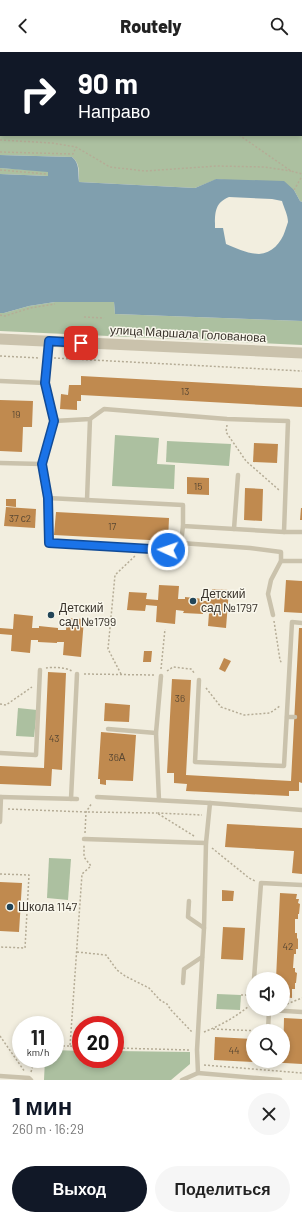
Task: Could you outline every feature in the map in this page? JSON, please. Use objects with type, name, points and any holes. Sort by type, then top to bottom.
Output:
[{"type":"street","name":"улица Маршала Голованова","points":[[0,339],[302,353]]},
{"type":"lane","points":[[48,498],[183,505],[182,543],[180,551],[49,543],[48,498],[42,464],[54,421],[45,383],[49,341]]},
{"type":"lane","points":[[0,381],[45,383]]},
{"type":"lane","points":[[54,421],[90,419],[104,409],[227,419],[288,421],[284,532]]},
{"type":"lane","points":[[87,500],[90,419]]},
{"type":"lane","points":[[0,463],[42,464]]},
{"type":"lane","points":[[234,529],[238,475]]},
{"type":"lane","points":[[183,526],[302,532]]},
{"type":"lane","points":[[182,543],[282,552],[280,561],[271,580],[268,594],[273,615]]},
{"type":"lane","points":[[280,561],[302,561]]},
{"type":"lane","points":[[199,680],[195,762],[284,766],[292,622],[302,622]]},
{"type":"lane","points":[[0,753],[36,755],[40,670]]},
{"type":"lane","points":[[71,799],[77,674]]},
{"type":"lane","points":[[158,800],[156,733],[161,676]]},
{"type":"lane","points":[[287,717],[294,717]]},
{"type":"lane","points":[[108,729],[156,733]]},
{"type":"lane","points":[[0,822],[1,797],[77,799]]},
{"type":"lane","points":[[97,797],[302,810]]},
{"type":"lane","points":[[198,1073],[197,1050],[204,928],[206,844],[210,803]]},
{"type":"lane","points":[[84,839],[206,844]]},
{"type":"lane","points":[[255,972],[261,883],[302,885]]},
{"type":"lane","points":[[189,901],[188,917],[204,928]]},
{"type":"lane","points":[[183,983],[184,969],[202,957]]},
{"type":"lane","points":[[269,1024],[270,1010],[302,1012]]},
{"type":"lane","points":[[182,1080],[198,1073],[280,1080]]},
{"type":"lane","points":[[0,1076],[30,1079]]},
{"type":"path","points":[[241,136],[291,171]]},
{"type":"path","points":[[0,140],[52,143],[76,147],[110,167],[145,171],[217,166],[264,167],[291,171],[302,175],[294,190]]},
{"type":"path","points":[[0,152],[73,154],[76,147]]},
{"type":"path","points":[[0,170],[46,174]]},
{"type":"path","points":[[0,315],[4,316],[30,308],[55,304]]},
{"type":"path","points":[[84,318],[104,318]]},
{"type":"path","points":[[0,356],[302,371]]},
{"type":"path","points":[[227,419],[226,432],[246,461],[285,496]]},
{"type":"path","points":[[121,674],[108,649],[115,575],[142,549]]},
{"type":"path","points":[[273,615],[280,660],[289,676]]},
{"type":"path","points":[[161,676],[165,629]]},
{"type":"path","points":[[40,670],[50,668],[69,669],[77,674],[161,676],[173,667],[191,669],[221,706],[244,715],[270,713],[288,700]]},
{"type":"path","points":[[0,704],[6,705],[40,681]]},
{"type":"path","points":[[64,1046],[70,1046],[82,874],[91,866],[84,857],[86,812],[97,797]]},
{"type":"path","points":[[1,808],[209,816]]},
{"type":"path","points":[[157,813],[206,844],[249,878],[261,883]]},
{"type":"path","points":[[0,874],[29,875],[25,948],[0,947]]},
{"type":"path","points":[[77,952],[106,955],[117,970],[125,976],[149,988],[160,1000],[167,1004],[198,1037],[246,1008]]},
{"type":"path","points":[[290,1002],[302,998]]},
{"type":"path","points":[[211,1029],[246,1030]]},
{"type":"path","points":[[0,1036],[30,1079]]},
{"type":"path","points":[[124,1048],[197,1050]]},
{"type":"path","points":[[198,1065],[302,1073]]},
{"type":"path","points":[[30,1079],[33,1068]]},
{"type":"green space","points":[[0,136],[302,136],[302,202],[294,190],[217,179],[195,188],[79,182],[78,165],[72,157],[0,155]]},
{"type":"green space","points":[[0,168],[48,171],[48,176],[0,174]]},
{"type":"green space","points":[[55,302],[114,302],[115,314],[302,321],[302,345],[0,331],[0,313]]},
{"type":"green space","points":[[115,435],[159,438],[157,464],[175,465],[174,489],[112,486]]},
{"type":"green space","points":[[167,441],[231,444],[229,466],[166,462]]},
{"type":"green space","points":[[18,708],[37,710],[34,737],[16,736]]},
{"type":"green space","points":[[49,858],[71,859],[68,900],[47,898]]},
{"type":"green space","points":[[217,994],[241,995],[240,1010],[216,1009]]},
{"type":"green space","points":[[64,1050],[72,1051],[72,1068],[124,1068],[124,1051],[190,1052],[190,1064],[171,1080],[44,1080],[45,1068],[64,1068]]},
{"type":"water","points":[[0,155],[72,157],[75,159],[77,165],[79,182],[195,188],[216,179],[284,181],[294,190],[302,202],[302,321],[115,314],[114,302],[55,302],[0,313],[0,174],[48,176],[48,172],[0,168]],"holes":[[[229,197],[272,199],[282,201],[288,219],[283,235],[275,247],[268,252],[255,254],[226,244],[223,228],[215,228],[215,214],[220,202]]]},
{"type":"building","points":[[81,376],[302,388],[302,407],[81,395],[81,401],[77,401],[77,410],[60,409],[61,394],[68,395],[69,385],[81,385]]},
{"type":"building","points":[[0,400],[33,401],[32,427],[23,427],[22,452],[0,451]]},
{"type":"building","points":[[254,443],[278,444],[277,463],[253,462]]},
{"type":"building","points":[[187,477],[209,478],[209,495],[187,494]]},
{"type":"building","points":[[245,488],[263,489],[262,521],[244,520]]},
{"type":"building","points":[[6,499],[16,499],[16,507],[6,506]]},
{"type":"building","points":[[6,507],[36,509],[35,528],[4,526]]},
{"type":"building","points":[[301,508],[302,520],[300,520]]},
{"type":"building","points":[[56,512],[169,518],[168,541],[54,535]]},
{"type":"building","points":[[286,580],[302,581],[302,613],[284,612]]},
{"type":"building","points":[[159,585],[179,586],[178,599],[185,599],[185,597],[204,599],[203,601],[211,601],[212,589],[229,590],[226,628],[208,626],[209,613],[183,613],[184,611],[176,610],[175,624],[156,622],[157,606],[146,605],[145,611],[127,610],[129,592],[147,593],[146,599],[158,600]]},
{"type":"building","points":[[14,614],[33,616],[32,628],[39,628],[39,626],[58,628],[58,630],[66,630],[67,618],[84,619],[81,657],[63,655],[64,642],[38,642],[38,640],[31,640],[30,653],[11,651],[12,635],[0,634],[0,628],[13,629]]},
{"type":"building","points":[[299,628],[302,628],[302,783],[299,782],[299,791],[289,791],[289,796],[186,791],[187,784],[174,783],[174,773],[167,773],[172,679],[191,680],[186,775],[291,781]]},
{"type":"building","points":[[144,651],[152,651],[151,662],[143,662]]},
{"type":"building","points":[[224,658],[231,661],[225,672],[219,669]]},
{"type":"building","points":[[48,672],[66,673],[62,770],[52,769],[51,786],[0,784],[0,766],[44,768]]},
{"type":"building","points":[[105,703],[130,705],[129,722],[104,721]]},
{"type":"building","points":[[101,732],[136,735],[133,781],[106,780],[106,785],[100,784],[100,779],[98,779]]},
{"type":"building","points":[[227,824],[302,828],[302,874],[292,873],[294,851],[225,847]]},
{"type":"building","name":"Школа 1147","points":[[0,882],[22,883],[19,932],[0,931]]},
{"type":"building","points":[[222,890],[234,891],[233,901],[222,901]]},
{"type":"building","points":[[280,893],[297,894],[296,899],[299,899],[298,903],[300,904],[298,919],[295,919],[295,933],[297,933],[298,949],[296,949],[296,954],[294,954],[293,968],[295,968],[295,972],[297,973],[295,989],[292,989],[292,998],[290,998],[290,972],[276,972]]},
{"type":"building","points":[[223,927],[245,928],[243,960],[221,959]]},
{"type":"building","points":[[284,1018],[302,1019],[302,1064],[290,1063],[290,1024],[284,1024]]},
{"type":"building","points":[[215,1037],[246,1039],[246,1062],[214,1060]]},
{"type":"place","name":"Детский сад №1797","points":[[193,601]]},
{"type":"place","name":"Детский сад №1799","points":[[51,615]]},
{"type":"place","name":"Школа 1147","points":[[10,907]]},
{"type":"route","points":[[81,343],[49,341],[45,383],[54,421],[42,464],[48,498],[49,543],[168,550]]}]
